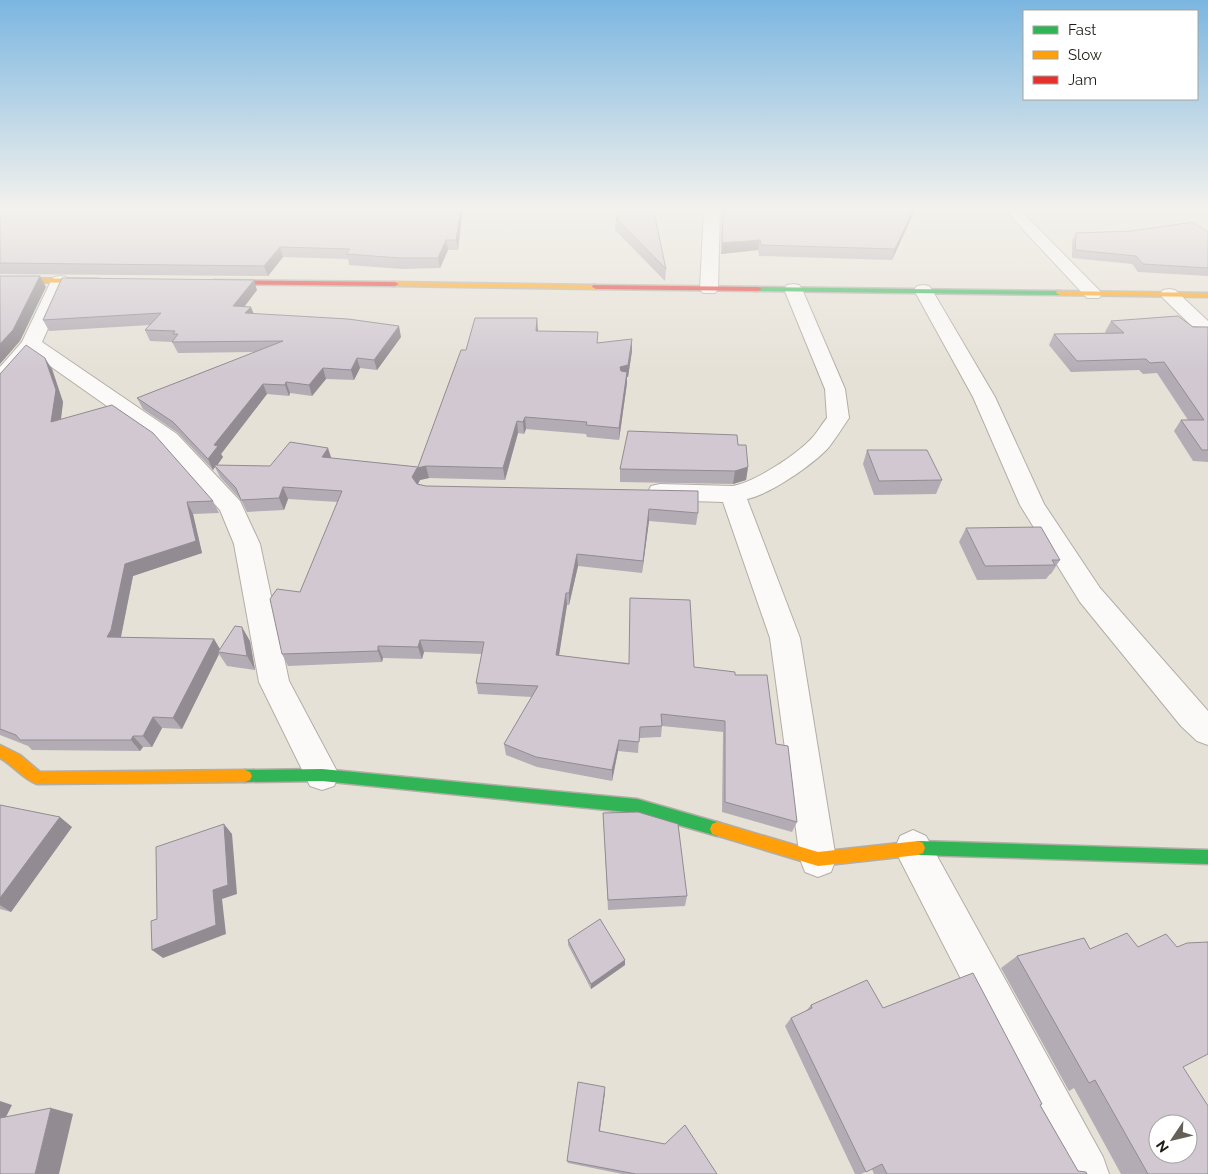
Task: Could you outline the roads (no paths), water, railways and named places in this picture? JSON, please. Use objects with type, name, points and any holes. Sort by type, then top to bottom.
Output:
[{"type":"main road","points":[[0,280],[108,282]]},
{"type":"main road","points":[[202,282],[1208,295]]},
{"type":"main road","points":[[0,751],[15,759],[37,778],[322,775],[638,806],[818,859],[913,848],[1208,857]]},
{"type":"street","points":[[709,289],[710,263]]},
{"type":"street","points":[[1063,263],[1093,294]]},
{"type":"street","points":[[0,380],[31,344],[60,281]]},
{"type":"street","points":[[641,492],[733,494],[750,491],[795,463],[820,443],[838,418],[834,389],[793,289]]},
{"type":"street","points":[[923,290],[984,397],[1032,505],[1090,595],[1186,709],[1208,731]]},
{"type":"street","points":[[1169,294],[1208,331]]},
{"type":"street","points":[[31,344],[169,439],[231,507],[247,544],[274,682],[322,775]]},
{"type":"street","points":[[733,494],[785,638],[818,859]]},
{"type":"street","points":[[913,848],[1021,1055],[1086,1174]]}]
